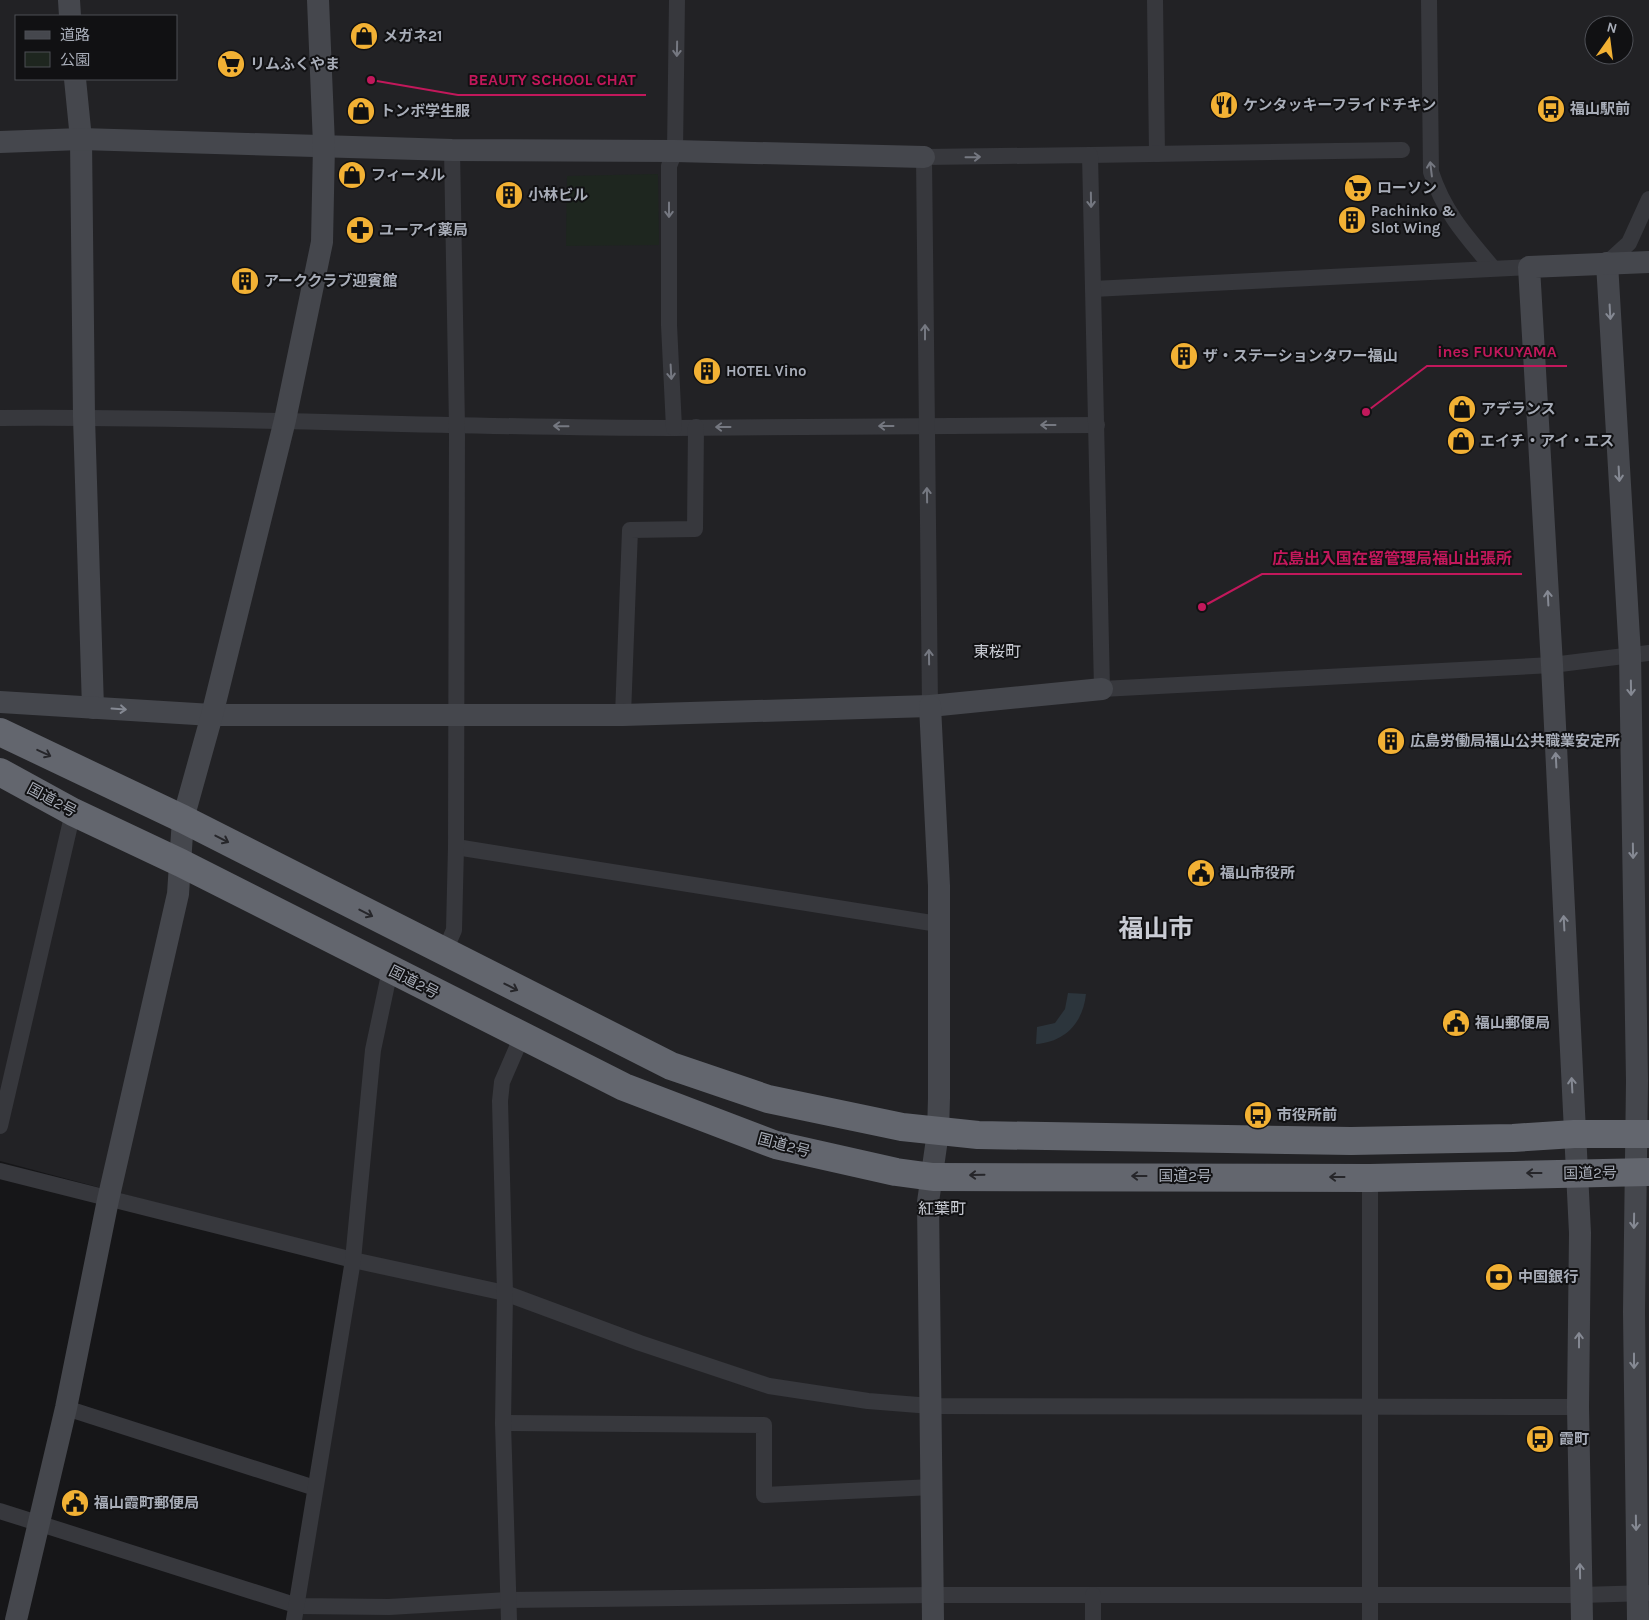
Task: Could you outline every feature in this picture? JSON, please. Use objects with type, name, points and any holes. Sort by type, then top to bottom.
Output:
[{"type":"highway","points":[[0,732],[183,819],[444,953],[679,1070],[768,1099],[833,1114],[938,1132],[988,1135],[1351,1141],[1513,1138],[1574,1134],[1642,1134]]},
{"type":"highway","name":"国道2号","points":[[0,772],[73,812],[181,863],[624,1087],[776,1145],[896,1172],[933,1176],[1370,1178],[1642,1172]]},
{"type":"street","points":[[69,0],[70,15]]},
{"type":"street","points":[[16,1620],[66,1408],[108,1200],[178,894],[183,819],[212,715],[285,420],[322,242],[324,145],[318,0]]},
{"type":"street","points":[[674,428],[669,325],[669,166],[676,151],[677,0]]},
{"type":"street","points":[[1156,0],[1157,154]]},
{"type":"street","points":[[1429,0],[1430,172],[1438,195],[1451,218],[1493,268]]},
{"type":"street","points":[[76,80],[81,139],[84,417],[92,708]]},
{"type":"street","points":[[0,142],[81,139],[452,150],[676,151],[924,157],[1402,150]]},
{"type":"street","points":[[444,953],[454,930],[456,847],[456,426],[452,150]]},
{"type":"street","points":[[1090,155],[1102,690]]},
{"type":"street","points":[[924,157],[930,706],[938,886],[938,1132],[928,1202],[933,1487],[933,1620]]},
{"type":"street","points":[[1607,263],[1629,243],[1649,200]]},
{"type":"street","points":[[1093,289],[1493,268],[1649,262]]},
{"type":"street","points":[[1607,263],[1640,654],[1637,1081],[1642,1134],[1644,1593],[1638,1620]]},
{"type":"street","points":[[1529,267],[1552,665],[1580,1233],[1578,1407],[1582,1620]]},
{"type":"street","points":[[0,418],[84,417],[285,420],[456,426],[674,428],[1097,425]]},
{"type":"street","points":[[623,715],[630,530],[695,529],[696,427]]},
{"type":"street","points":[[0,702],[212,715],[623,715],[930,706],[1102,690],[1552,665],[1640,654]]},
{"type":"street","points":[[0,1126],[73,812]]},
{"type":"street","points":[[456,847],[938,924]]},
{"type":"street","points":[[296,1613],[353,1260],[373,1050],[390,970]]},
{"type":"street","points":[[509,1620],[503,1423],[505,1293],[500,1101],[502,1082],[522,1036]]},
{"type":"street","points":[[0,1171],[108,1200],[353,1260],[505,1293],[667,1352],[769,1386],[868,1402],[931,1406],[1578,1407]]},
{"type":"street","points":[[1370,1178],[1372,1406],[1370,1620]]},
{"type":"street","points":[[66,1408],[315,1488]]},
{"type":"street","points":[[503,1423],[764,1425],[764,1495],[933,1487]]},
{"type":"street","points":[[0,1511],[39,1522],[296,1613],[508,1600],[933,1595],[1370,1593],[1581,1595],[1644,1593]]},
{"type":"street","points":[[1093,1595],[1094,1620]]},
{"type":"shaded area","points":[[0,0],[1649,0],[1649,1620],[291,1620],[348,1254],[0,1161]]},
{"type":"shaded area","points":[[1068,993],[1086,994],[1077,1022],[1064,1035],[1036,1044],[1037,1027],[1055,1023],[1065,1009]]},
{"type":"green space","points":[[658,174],[659,245],[566,246],[567,176]]},
{"type":"place","name":"メガネ21","points":[[364,36]]},
{"type":"place","name":"リムふくやま","points":[[231,64]]},
{"type":"place","name":"BEAUTY SCHOOL CHAT","points":[[371,80]]},
{"type":"place","name":"ケンタッキーフライドチキン","points":[[1224,105]]},
{"type":"place","name":"福山駅前","points":[[1551,109]]},
{"type":"place","name":"トンボ学生服","points":[[361,111]]},
{"type":"place","name":"フィーメル","points":[[352,175]]},
{"type":"place","name":"ローソン","points":[[1358,188]]},
{"type":"place","name":"小林ビル","points":[[509,195]]},
{"type":"place","name":"Pachinko & Slot Wing","points":[[1352,220]]},
{"type":"place","name":"ユーアイ薬局","points":[[360,230]]},
{"type":"place","name":"アーククラブ迎賓館","points":[[245,281]]},
{"type":"place","name":"ザ・ステーションタワー福山","points":[[1184,356]]},
{"type":"place","name":"HOTEL Vino","points":[[707,371]]},
{"type":"place","name":"アデランス","points":[[1462,409]]},
{"type":"place","name":"ines FUKUYAMA","points":[[1366,412]]},
{"type":"place","name":"エイチ・アイ・エス","points":[[1461,441]]},
{"type":"place","name":"広島出入国在留管理局福山出張所","points":[[1202,607]]},
{"type":"place","name":"広島労働局福山公共職業安定所","points":[[1391,741]]},
{"type":"place","name":"福山市役所","points":[[1201,873]]},
{"type":"place","name":"福山郵便局","points":[[1456,1023]]},
{"type":"place","name":"市役所前","points":[[1258,1115]]},
{"type":"place","name":"中国銀行","points":[[1499,1277]]},
{"type":"place","name":"霞町","points":[[1540,1439]]},
{"type":"place","name":"福山霞町郵便局","points":[[75,1503]]},
{"type":"district","name":"東桜町","points":[[997,651]]},
{"type":"district","name":"福山市","points":[[1156,928]]},
{"type":"district","name":"紅葉町","points":[[942,1208]]}]
